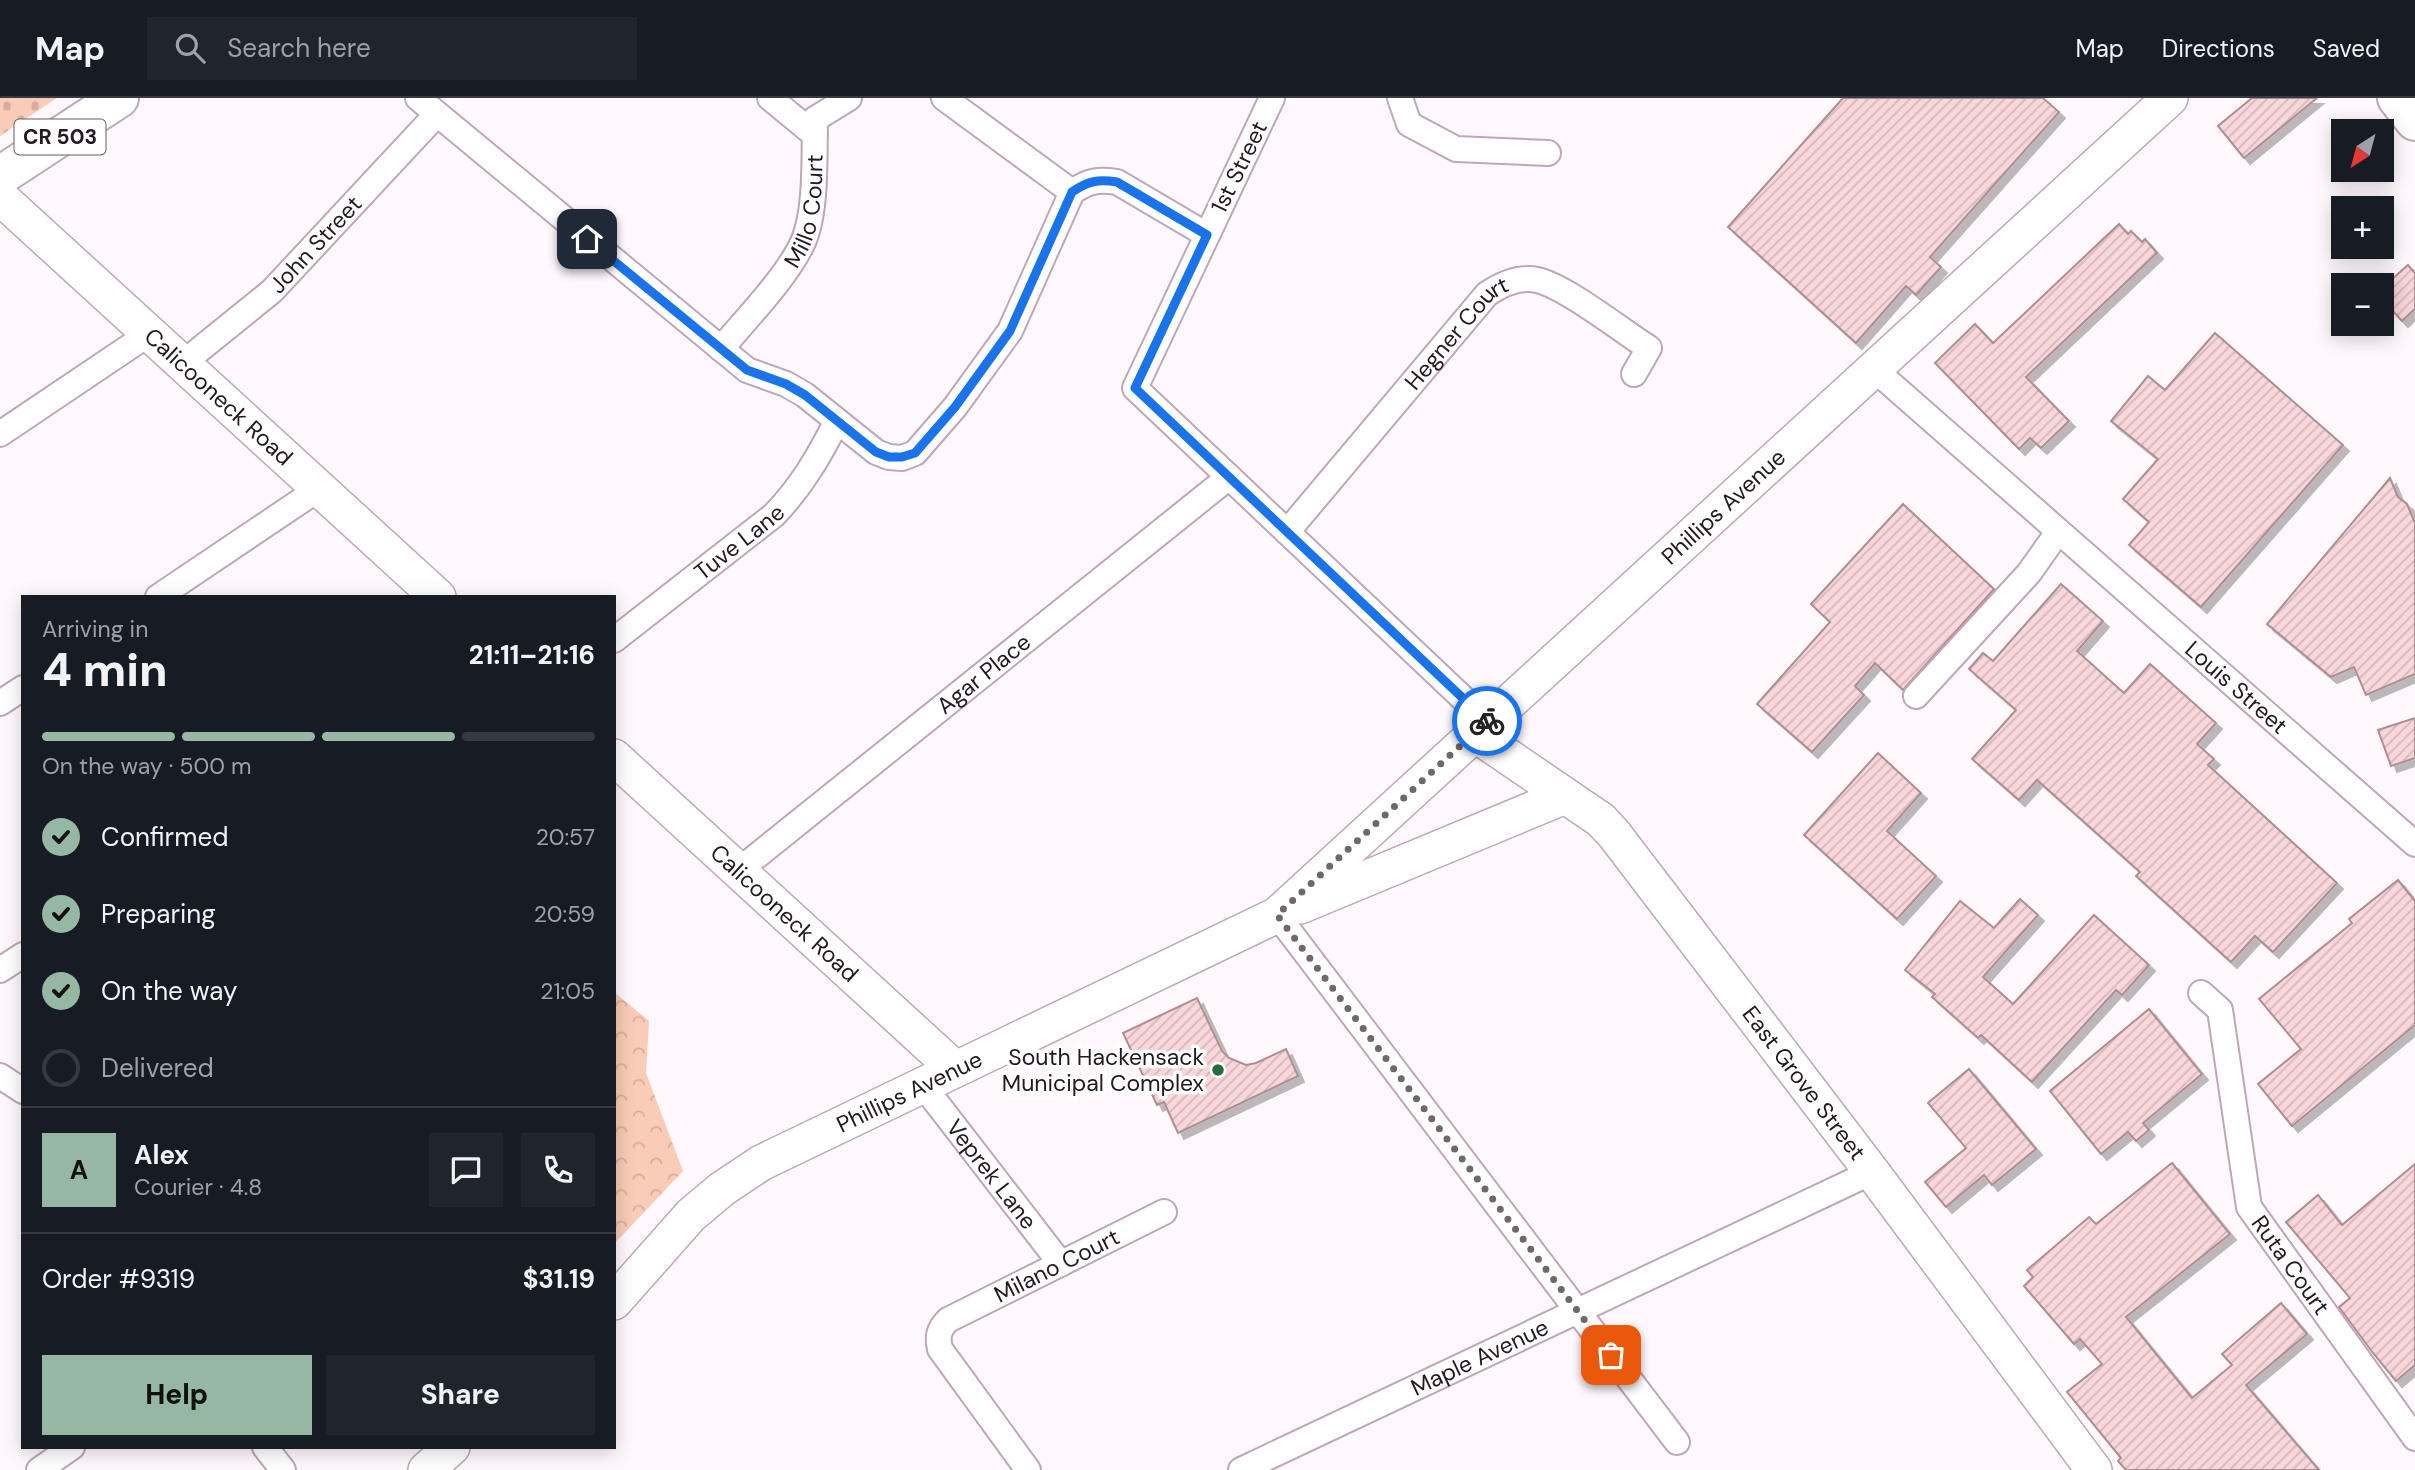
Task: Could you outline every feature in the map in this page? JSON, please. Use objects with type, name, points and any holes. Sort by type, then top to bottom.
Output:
[{"type":"main road","name":"CR 503","points":[[0,176],[119,98]]},
{"type":"main road","points":[[2397,98],[2415,121]]},
{"type":"street","points":[[418,98],[747,370],[786,384],[805,395],[876,452],[889,457],[915,453],[922,446],[955,407],[1010,331],[1072,192],[1086,183],[1101,179],[1117,182],[1207,235]]},
{"type":"street","points":[[771,98],[815,135]]},
{"type":"street","name":"Millo Court","points":[[720,349],[789,267],[803,242],[810,218],[815,119],[849,98]]},
{"type":"street","points":[[944,98],[1072,192]]},
{"type":"street","name":"1st Street","points":[[1135,388],[1272,98]]},
{"type":"street","points":[[1400,98],[1409,124],[1456,149],[1548,153]]},
{"type":"street","name":"Phillips Avenue","points":[[1277,915],[2170,98]]},
{"type":"street","name":"John Street","points":[[183,363],[272,291],[437,114]]},
{"type":"street","name":"Calicooneck Road","points":[[0,197],[436,595]]},
{"type":"street","name":"Hegner Court","points":[[1287,532],[1486,294],[1500,285],[1518,280],[1536,280],[1554,286],[1649,348],[1634,374]]},
{"type":"street","points":[[0,434],[150,333]]},
{"type":"street","name":"Louis Street","points":[[1875,370],[2415,844]]},
{"type":"street","name":"East Grove Street","points":[[1135,388],[1287,532],[1481,728],[1565,796],[1601,820],[1614,834],[1872,1172],[2094,1470]]},
{"type":"street","name":"Tuve Lane","points":[[616,638],[774,515],[812,469],[837,421]]},
{"type":"street","name":"Agar Place","points":[[738,871],[1229,477]]},
{"type":"street","points":[[161,595],[320,488]]},
{"type":"street","points":[[1916,696],[2029,573],[2058,532]]},
{"type":"street","points":[[0,703],[21,689]]},
{"type":"street","name":"Calicooneck Road","points":[[616,759],[955,1069]]},
{"type":"street","name":"Phillips Avenue","points":[[616,1300],[691,1215],[722,1189],[772,1157],[1277,915],[1565,796]]},
{"type":"street","points":[[1277,915],[1677,1442]]},
{"type":"street","points":[[0,971],[21,956]]},
{"type":"street","name":"Ruta Court","points":[[2201,993],[2220,1010],[2249,1208],[2415,1438]]},
{"type":"street","points":[[0,1076],[21,1090]]},
{"type":"street","name":"Veprek Lane","points":[[922,1084],[1061,1264]]},
{"type":"street","name":"Maple Avenue","points":[[1241,1470],[1872,1172]]},
{"type":"street","name":"Milano Court","points":[[1028,1470],[940,1349],[937,1338],[940,1328],[950,1319],[1164,1213]]},
{"type":"street","points":[[39,1470],[69,1449]]},
{"type":"street","points":[[267,1449],[283,1470]]},
{"type":"street","points":[[426,1470],[450,1449]]},
{"type":"green space","points":[[0,98],[57,98],[0,136]]},
{"type":"green space","points":[[616,994],[649,1021],[646,1073],[683,1171],[616,1242]]},
{"type":"building","points":[[1843,98],[2043,98],[2059,112],[1930,257],[1941,267],[1916,295],[1906,286],[1856,343],[1728,227]]},
{"type":"building","points":[[2252,98],[2317,98],[2244,158],[2218,126]]},
{"type":"building","points":[[2119,224],[2128,234],[2131,231],[2142,242],[2145,239],[2157,253],[2026,377],[2069,421],[2041,448],[2030,438],[2019,449],[1935,363],[1975,324],[1993,343]]},
{"type":"building","points":[[2408,265],[2415,273],[2415,309],[2402,321],[2394,312],[2394,277]]},
{"type":"building","points":[[2215,333],[2343,445],[2201,607],[2129,545],[2149,522],[2123,499],[2158,459],[2111,421],[2148,376],[2165,390]]},
{"type":"building","points":[[2390,478],[2398,497],[2407,504],[2415,523],[2415,674],[2366,695],[2354,667],[2331,677],[2267,624]]},
{"type":"building","points":[[1903,504],[1994,589],[1903,690],[1875,663],[1855,686],[1864,695],[1812,752],[1757,704],[1830,622],[1811,604]]},
{"type":"building","points":[[2061,584],[2103,621],[2077,651],[2124,693],[2150,664],[2216,723],[2197,744],[2214,759],[2208,765],[2337,883],[2273,952],[2255,936],[2231,962],[2136,876],[2140,872],[2037,780],[2019,800],[1972,759],[2016,710],[1969,669],[1983,653],[1993,661]]},
{"type":"building","points":[[2415,718],[2415,758],[2391,766],[2378,730]]},
{"type":"building","points":[[1878,753],[1921,793],[1887,831],[1936,876],[1897,919],[1804,835]]},
{"type":"building","points":[[2398,880],[2415,901],[2415,1025],[2292,1126],[2258,1084],[2301,1049],[2259,999],[2352,923],[2349,919]]},
{"type":"building","points":[[2020,899],[2038,915],[1983,977],[2013,1004],[2094,915],[2149,965],[2122,995],[2116,990],[2032,1082],[1981,1035],[1978,1038],[1932,997],[1935,994],[1905,970],[1960,901],[1994,928]]},
{"type":"building","name":"South Hackensack Municipal Complex","points":[[1197,998],[1222,1051],[1229,1058],[1246,1065],[1286,1049],[1298,1076],[1178,1133],[1164,1102],[1157,1105],[1123,1033]]},
{"type":"building","points":[[2149,1009],[2202,1074],[2143,1123],[2149,1130],[2136,1141],[2128,1132],[2101,1154],[2050,1091]]},
{"type":"building","points":[[1969,1069],[2036,1149],[1992,1185],[1984,1175],[1946,1207],[1925,1182],[1966,1148],[1928,1103]]},
{"type":"building","points":[[2172,1163],[2230,1234],[2126,1317],[2192,1398],[2232,1365],[2222,1354],[2281,1303],[2307,1334],[2246,1385],[2319,1470],[2126,1470],[2118,1461],[2121,1458],[2067,1392],[2102,1364],[2080,1339],[2074,1344],[2024,1286],[2033,1277],[2027,1270],[2089,1217],[2096,1224]]},
{"type":"building","points":[[2415,1164],[2415,1365],[2396,1381],[2339,1307],[2350,1298],[2286,1222],[2318,1195],[2342,1225]]},
{"type":"way so far","points":[[1487,721],[1277,915],[1611,1355]]},
{"type":"place","name":"South Hackensack Municipal Complex","points":[[1218,1070]]},
{"type":"route","points":[[587,239],[747,370],[786,384],[805,395],[876,452],[889,457],[902,457],[915,453],[922,446],[955,407],[1010,331],[1072,192],[1086,183],[1101,179],[1117,182],[1207,235],[1135,388],[1487,721]]}]
